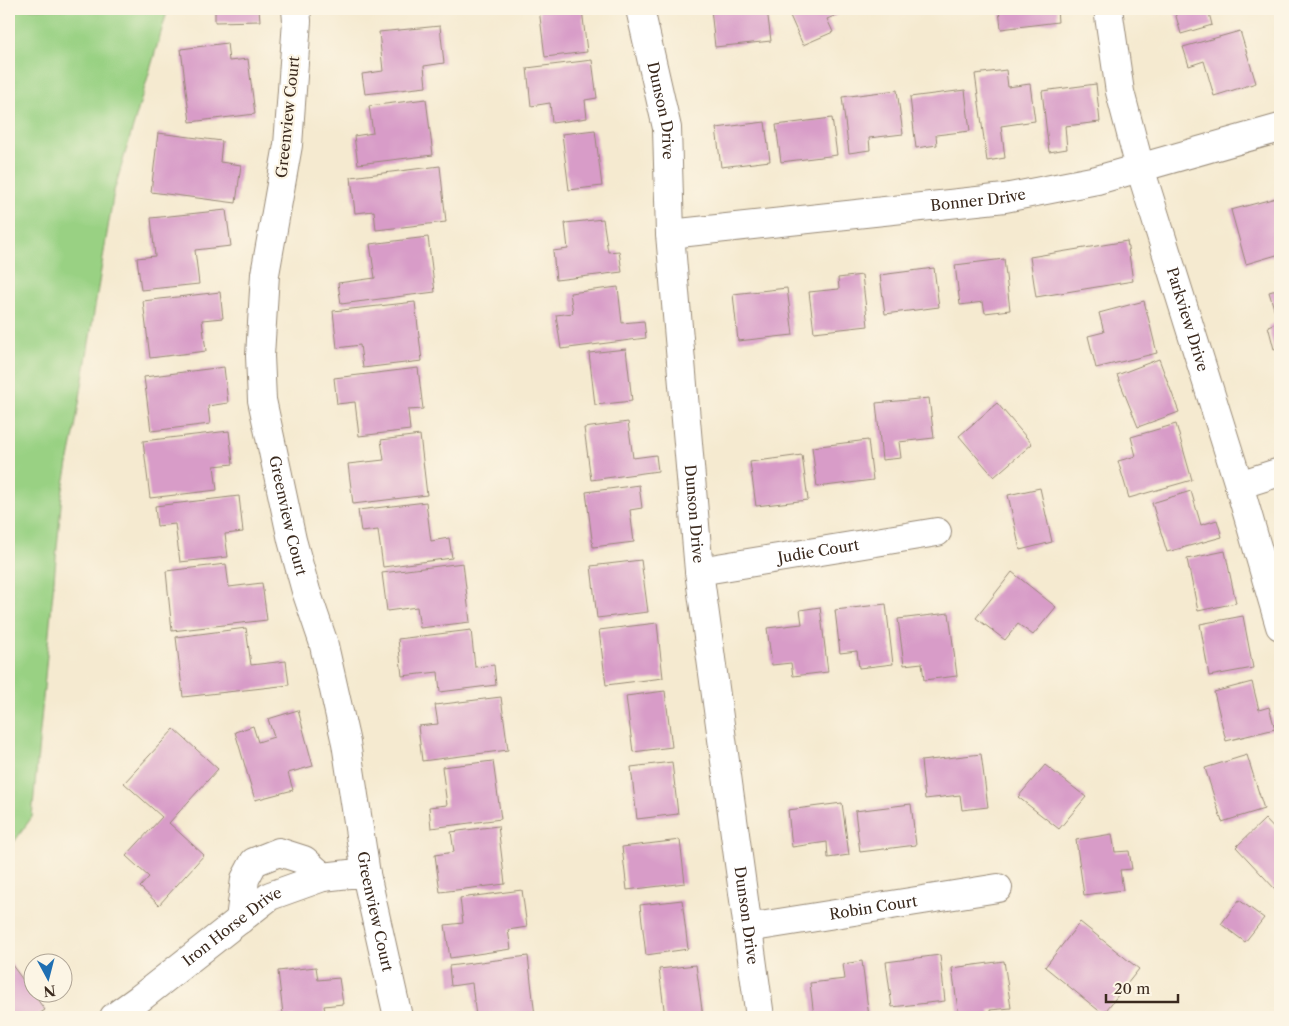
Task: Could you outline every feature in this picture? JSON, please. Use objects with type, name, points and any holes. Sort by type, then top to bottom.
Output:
[{"type":"street","name":"Greenview Court","points":[[296,9],[297,21],[288,145],[265,274],[260,356],[262,400],[275,469],[292,540],[306,591],[323,641],[344,734],[366,874],[398,1017]]},
{"type":"street","name":"Dunson Drive","points":[[640,9],[667,128],[670,234],[700,571],[760,1017]]},
{"type":"street","name":"Parkview Drive","points":[[1108,9],[1120,92],[1140,168],[1239,485],[1280,626]]},
{"type":"street","name":"Bonner Drive","points":[[670,234],[1005,198],[1097,180],[1280,128]]},
{"type":"street","points":[[1239,485],[1280,472]]},
{"type":"street","name":"Judie Court","points":[[700,571],[937,532]]},
{"type":"street","points":[[240,920],[245,879],[254,862],[279,852],[304,860],[324,877]]},
{"type":"street","name":"Iron Horse Drive","points":[[114,1017],[270,896],[324,877],[366,874]]},
{"type":"street","name":"Robin Court","points":[[747,928],[998,888]]},
{"type":"green space","points":[[9,9],[168,9],[114,191],[74,434],[62,494],[32,817],[9,849]]},
{"type":"building","points":[[215,9],[259,9],[260,21],[215,22]]},
{"type":"building","points":[[365,9],[405,9],[405,10],[365,13]]},
{"type":"building","points":[[539,9],[582,9],[587,52],[545,57]]},
{"type":"building","points":[[711,9],[767,9],[771,41],[715,47]]},
{"type":"building","points":[[787,9],[842,9],[844,12],[827,19],[833,32],[803,45]]},
{"type":"building","points":[[999,9],[1057,9],[1058,22],[1001,29]]},
{"type":"building","points":[[1174,9],[1208,9],[1212,25],[1181,34]]},
{"type":"building","points":[[440,26],[444,63],[424,66],[426,87],[365,94],[362,74],[383,71],[379,32]]},
{"type":"building","points":[[1240,31],[1256,83],[1214,96],[1204,61],[1189,66],[1183,47]]},
{"type":"building","points":[[227,43],[229,61],[248,59],[255,114],[190,122],[181,49]]},
{"type":"building","points":[[592,60],[597,98],[585,100],[587,118],[552,123],[550,103],[531,106],[527,68]]},
{"type":"building","points":[[1006,70],[1008,87],[1030,84],[1035,121],[1001,126],[1005,158],[987,161],[975,74]]},
{"type":"building","points":[[1096,84],[1100,122],[1065,126],[1067,149],[1049,152],[1042,91]]},
{"type":"building","points":[[897,90],[903,134],[869,138],[870,150],[849,153],[842,97]]},
{"type":"building","points":[[965,90],[970,131],[936,135],[937,145],[916,148],[910,97]]},
{"type":"building","points":[[426,99],[433,155],[358,164],[354,136],[373,133],[369,106]]},
{"type":"building","points":[[832,118],[837,155],[781,162],[776,125]]},
{"type":"building","points":[[765,122],[770,161],[721,167],[716,128]]},
{"type":"building","points":[[595,130],[602,186],[569,190],[562,134]]},
{"type":"building","points":[[158,133],[222,141],[220,162],[241,165],[236,203],[151,192]]},
{"type":"building","points":[[440,166],[446,222],[376,230],[374,211],[355,213],[351,177]]},
{"type":"building","points":[[1276,198],[1280,214],[1280,254],[1246,264],[1231,210]]},
{"type":"building","points":[[226,210],[231,246],[195,250],[199,284],[141,290],[137,258],[155,256],[151,218]]},
{"type":"building","points":[[603,219],[608,252],[619,251],[622,272],[556,280],[553,251],[568,249],[565,223]]},
{"type":"building","points":[[428,237],[435,292],[341,304],[338,283],[375,278],[370,244]]},
{"type":"building","points":[[1127,241],[1133,281],[1036,297],[1030,257]]},
{"type":"building","points":[[1004,259],[1010,310],[985,313],[983,302],[960,305],[955,265]]},
{"type":"building","points":[[934,268],[939,307],[885,314],[880,275]]},
{"type":"building","points":[[862,275],[868,326],[814,332],[809,292],[839,289],[838,278]]},
{"type":"building","points":[[618,287],[622,323],[644,321],[646,338],[561,349],[556,315],[573,313],[570,293]]},
{"type":"building","points":[[787,288],[793,335],[738,341],[733,294]]},
{"type":"building","points":[[1280,289],[1280,347],[1274,349],[1268,326],[1278,322],[1269,292]]},
{"type":"building","points":[[220,292],[223,318],[202,320],[206,351],[150,358],[143,301]]},
{"type":"building","points":[[1144,301],[1157,353],[1096,368],[1088,336],[1104,332],[1099,313]]},
{"type":"building","points":[[415,302],[422,361],[363,368],[360,345],[337,348],[333,311]]},
{"type":"building","points":[[626,349],[632,401],[595,405],[589,353]]},
{"type":"building","points":[[1159,359],[1179,412],[1138,427],[1117,375]]},
{"type":"building","points":[[224,367],[228,403],[208,406],[210,424],[151,431],[144,377]]},
{"type":"building","points":[[418,368],[423,409],[408,410],[410,430],[359,436],[355,402],[337,404],[334,378]]},
{"type":"building","points":[[929,398],[934,438],[899,442],[901,458],[882,460],[876,403]]},
{"type":"building","points":[[997,403],[1032,444],[994,477],[959,436]]},
{"type":"building","points":[[628,422],[633,458],[656,455],[658,471],[591,480],[584,428]]},
{"type":"building","points":[[1176,424],[1192,480],[1129,498],[1118,461],[1136,456],[1131,437]]},
{"type":"building","points":[[229,431],[233,464],[214,466],[217,490],[150,498],[143,441]]},
{"type":"building","points":[[420,435],[427,495],[353,504],[348,464],[384,460],[381,440]]},
{"type":"building","points":[[868,440],[873,480],[817,487],[812,447]]},
{"type":"building","points":[[802,455],[808,500],[756,506],[750,462]]},
{"type":"building","points":[[639,485],[642,508],[630,510],[634,542],[593,547],[586,492]]},
{"type":"building","points":[[1040,488],[1052,542],[1020,550],[1008,495]]},
{"type":"building","points":[[1191,491],[1201,525],[1217,520],[1222,537],[1167,552],[1152,503]]},
{"type":"building","points":[[239,496],[243,532],[225,534],[228,557],[180,562],[175,524],[157,526],[155,506]]},
{"type":"building","points":[[426,502],[431,541],[449,538],[452,558],[383,567],[378,530],[361,532],[358,510]]},
{"type":"building","points":[[1225,551],[1236,603],[1198,611],[1187,559]]},
{"type":"building","points":[[641,560],[648,612],[597,618],[591,566]]},
{"type":"building","points":[[463,563],[470,622],[420,628],[417,607],[387,611],[382,573]]},
{"type":"building","points":[[226,564],[229,587],[262,583],[267,620],[172,631],[166,571]]},
{"type":"building","points":[[1012,572],[1056,607],[1033,635],[1018,624],[1005,640],[976,618]]},
{"type":"building","points":[[886,604],[893,664],[859,668],[857,651],[840,653],[835,610]]},
{"type":"building","points":[[820,607],[828,672],[793,676],[791,663],[772,665],[767,628],[802,624],[800,610]]},
{"type":"building","points":[[949,613],[957,676],[924,680],[922,663],[904,665],[898,619]]},
{"type":"building","points":[[1243,616],[1253,668],[1209,676],[1200,624]]},
{"type":"building","points":[[657,623],[663,678],[606,685],[599,630]]},
{"type":"building","points":[[246,628],[251,665],[286,661],[289,685],[183,697],[176,637]]},
{"type":"building","points":[[471,630],[475,667],[494,665],[496,685],[440,692],[438,672],[402,676],[398,639]]},
{"type":"building","points":[[1252,682],[1259,710],[1269,707],[1275,729],[1226,741],[1214,692]]},
{"type":"building","points":[[665,691],[672,747],[633,752],[626,696]]},
{"type":"building","points":[[501,697],[508,750],[422,761],[418,726],[438,724],[435,705]]},
{"type":"building","points":[[298,710],[313,766],[288,773],[293,790],[255,800],[235,732],[253,726],[258,742],[274,737],[268,719]]},
{"type":"building","points":[[174,729],[218,769],[169,823],[204,855],[159,905],[140,887],[149,877],[126,856],[162,817],[124,783]]},
{"type":"building","points":[[981,754],[988,807],[962,810],[960,795],[925,799],[921,761]]},
{"type":"building","points":[[1247,755],[1264,809],[1222,822],[1205,768]]},
{"type":"building","points":[[493,761],[501,819],[431,828],[429,807],[447,805],[442,767]]},
{"type":"building","points":[[672,762],[678,814],[637,819],[631,767]]},
{"type":"building","points":[[1045,765],[1086,797],[1059,829],[1018,797]]},
{"type":"building","points":[[842,803],[849,855],[828,858],[827,842],[792,847],[788,810]]},
{"type":"building","points":[[911,804],[916,845],[860,852],[855,811]]},
{"type":"building","points":[[1265,819],[1280,835],[1280,884],[1275,889],[1236,847]]},
{"type":"building","points":[[498,826],[505,884],[440,892],[435,855],[454,852],[451,832]]},
{"type":"building","points":[[1112,834],[1115,852],[1129,851],[1132,869],[1120,870],[1123,890],[1084,895],[1076,840]]},
{"type":"building","points":[[680,840],[685,883],[627,890],[622,847]]},
{"type":"building","points":[[522,890],[527,927],[508,930],[511,949],[450,958],[445,925],[463,923],[460,898]]},
{"type":"building","points":[[682,900],[688,949],[646,955],[640,905]]},
{"type":"building","points":[[1239,900],[1264,918],[1245,942],[1221,924]]},
{"type":"building","points":[[1080,922],[1139,969],[1103,1014],[1045,967]]},
{"type":"building","points":[[940,955],[945,1001],[892,1007],[886,962]]},
{"type":"building","points":[[528,956],[535,1016],[476,1017],[472,983],[451,986],[449,966]]},
{"type":"building","points":[[9,961],[22,979],[22,1004],[41,1004],[45,1010],[34,1017],[9,1017]]},
{"type":"building","points":[[862,961],[869,1017],[814,1017],[810,983],[845,979],[843,964]]},
{"type":"building","points":[[1004,961],[1011,1008],[990,1010],[991,1017],[959,1017],[952,968]]},
{"type":"building","points":[[696,965],[703,1017],[665,1017],[659,969]]},
{"type":"building","points":[[316,967],[318,980],[339,978],[343,1004],[324,1006],[326,1017],[265,1017],[283,1014],[278,971]]}]
